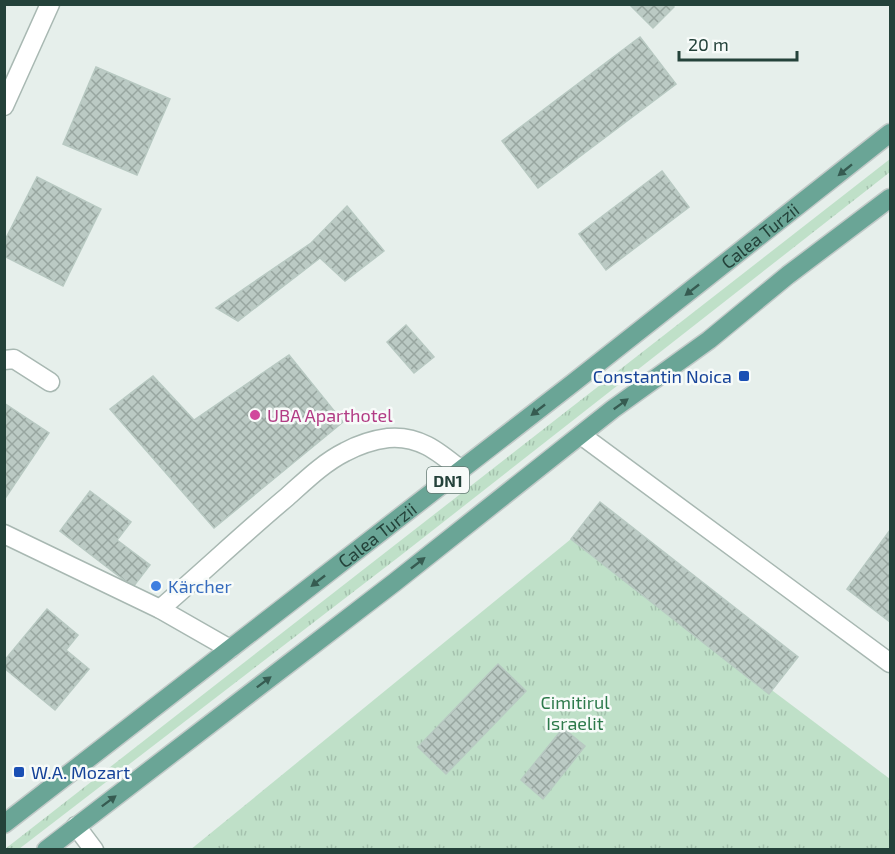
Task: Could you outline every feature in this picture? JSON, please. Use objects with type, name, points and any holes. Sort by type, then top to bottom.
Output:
[{"type":"main road","name":"Calea Turzii","points":[[4,824],[891,133]]},
{"type":"main road","name":"DN1","points":[[46,849],[581,435],[709,340],[788,275],[891,198]]},
{"type":"street","points":[[4,106],[50,4]]},
{"type":"street","points":[[4,360],[14,359],[50,382]]},
{"type":"street","points":[[581,435],[891,663]]},
{"type":"street","points":[[160,609],[325,464],[345,452],[367,442],[389,438],[410,439],[433,447],[461,470]]},
{"type":"street","points":[[4,534],[160,609],[230,649]]},
{"type":"street","points":[[76,826],[94,849]]},
{"type":"green space","points":[[890,159],[890,172],[400,556],[19,849],[5,849]]},
{"type":"green space","name":"Cimitirul Israelit","points":[[571,539],[890,779],[890,849],[190,850]]},
{"type":"building","points":[[629,4],[672,4],[674,7],[653,28]]},
{"type":"building","points":[[640,37],[676,84],[538,188],[502,141]]},
{"type":"building","points":[[96,67],[170,99],[137,175],[63,144]]},
{"type":"building","points":[[662,171],[689,207],[606,270],[579,234]]},
{"type":"building","points":[[37,177],[101,209],[63,286],[4,256],[4,242]]},
{"type":"building","points":[[347,206],[384,251],[345,281],[320,258],[238,321],[216,308],[311,243]]},
{"type":"building","points":[[406,325],[434,357],[414,373],[387,342]]},
{"type":"building","points":[[289,355],[343,422],[214,528],[110,409],[153,376],[194,420]]},
{"type":"building","points":[[4,403],[49,433],[4,500]]},
{"type":"building","points":[[90,491],[131,522],[117,540],[150,565],[133,587],[60,531]]},
{"type":"building","points":[[600,502],[798,657],[769,694],[571,539]]},
{"type":"building","points":[[890,530],[890,622],[847,589]]},
{"type":"building","points":[[47,609],[78,635],[66,650],[89,669],[55,710],[4,668],[4,661]]},
{"type":"building","points":[[498,664],[526,691],[446,774],[418,747]]},
{"type":"building","points":[[563,728],[585,746],[543,799],[521,780]]},
{"type":"place","name":"Constantin Noica","points":[[744,376]]},
{"type":"place","name":"UBA Aparthotel","points":[[255,415]]},
{"type":"place","name":"Kärcher","points":[[156,586]]},
{"type":"place","name":"W.A. Mozart","points":[[19,772]]}]
